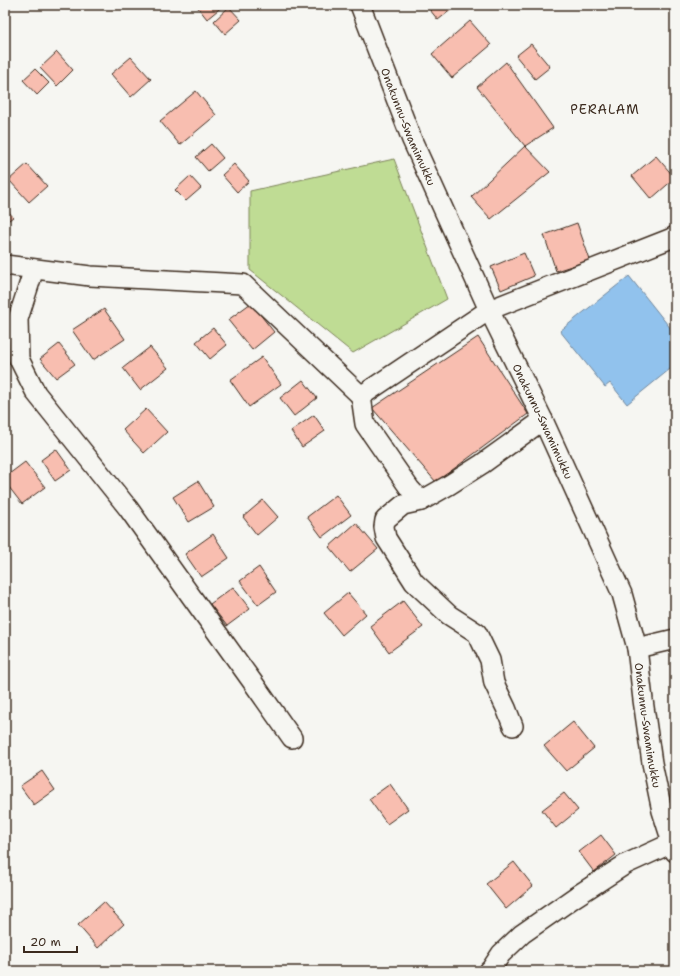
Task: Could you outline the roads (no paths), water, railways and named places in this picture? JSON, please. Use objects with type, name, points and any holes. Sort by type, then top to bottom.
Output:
[{"type":"street","name":"Onakunnu-Swamimukku","points":[[360,5],[412,140],[489,310],[543,420],[622,594],[637,648],[652,763],[662,811],[674,847]]},
{"type":"street","points":[[362,396],[489,310],[675,236]]},
{"type":"street","points":[[5,265],[90,276],[243,284],[362,396],[365,424],[406,483],[421,501]]},
{"type":"street","points":[[34,269],[18,319],[19,359],[36,393],[128,508],[292,738]]},
{"type":"street","points":[[513,726],[494,683],[490,660],[477,633],[449,615],[414,582],[386,538],[384,527],[385,520],[403,505],[421,501],[449,486],[543,420]]},
{"type":"street","points":[[637,648],[675,639]]},
{"type":"street","points":[[489,971],[501,954],[522,934],[575,897],[626,864],[674,847]]},
{"type":"water","points":[[629,276],[675,334],[675,365],[627,404],[610,383],[605,387],[560,331]]},
{"type":"district","name":"PERALAM","points":[[605,109]]}]
